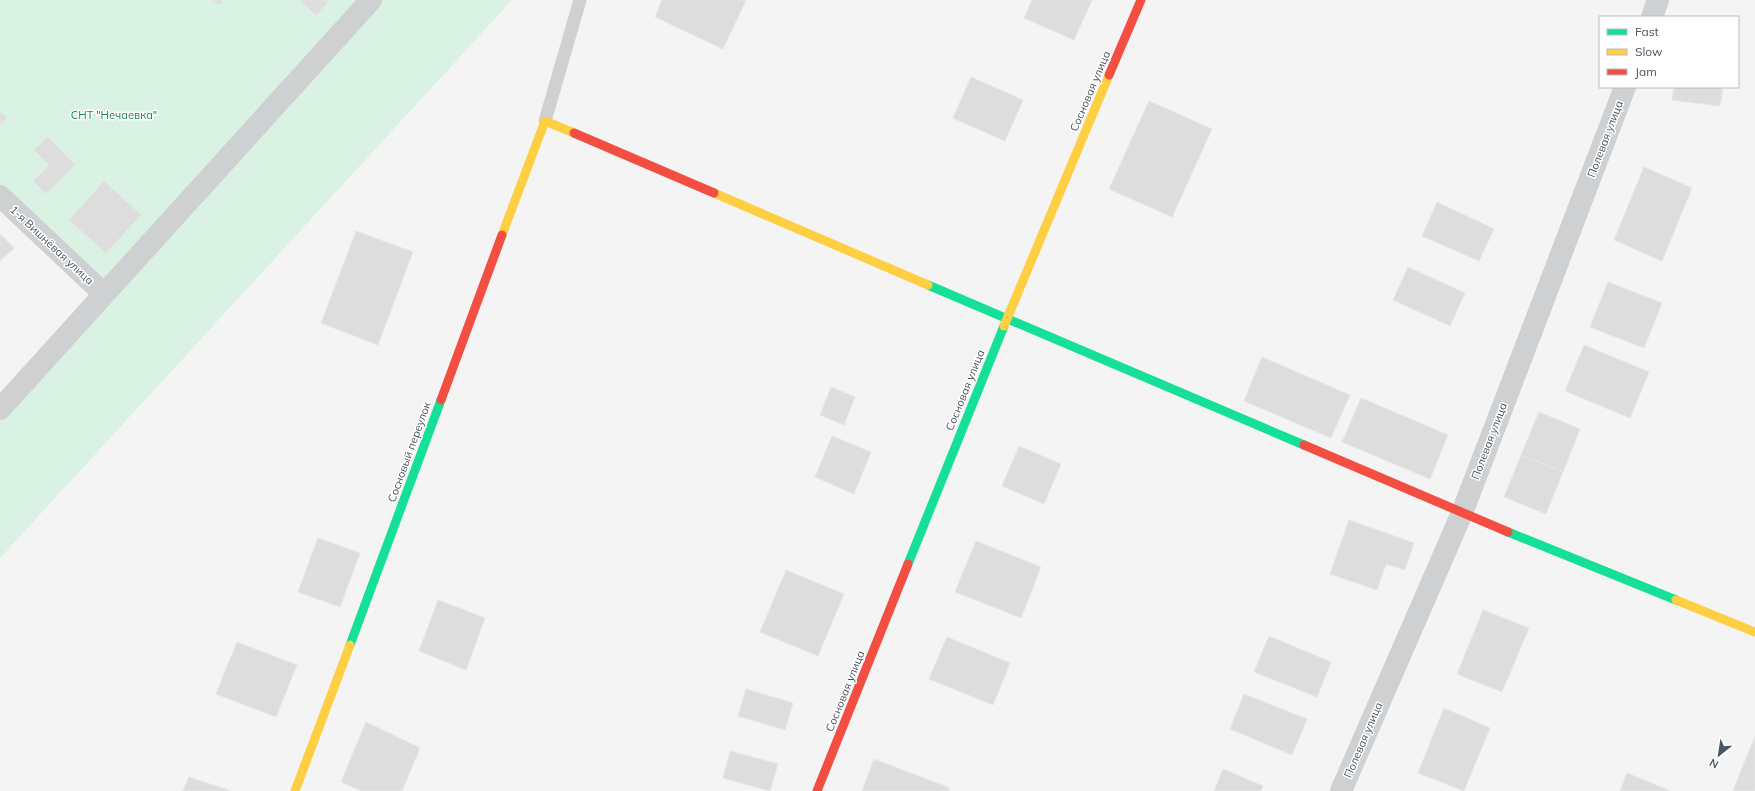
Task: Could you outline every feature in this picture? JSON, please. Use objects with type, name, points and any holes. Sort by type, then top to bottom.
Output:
[{"type":"street","points":[[0,409],[371,0]]},
{"type":"street","name":"Сосновая улица","points":[[818,791],[1007,318],[1141,0]]},
{"type":"street","points":[[1652,16],[1658,0]]},
{"type":"street","name":"Полевая улица","points":[[1341,791],[1462,513],[1625,88]]},
{"type":"street","points":[[545,121],[1462,513],[1755,632]]},
{"type":"street","name":"Сосновый переулок","points":[[295,791],[545,121]]},
{"type":"street","name":"1-я Вишнёвая улица","points":[[0,196],[104,294]]},
{"type":"lane","points":[[545,121],[580,0]]},
{"type":"green space","name":"СНТ \"Нечаевка\"","points":[[0,0],[375,0],[104,294],[0,194]]},
{"type":"green space","points":[[380,0],[512,0],[0,558],[0,416]]},
{"type":"building","points":[[212,0],[224,0],[219,5]]},
{"type":"building","points":[[300,0],[329,0],[316,16]]},
{"type":"building","points":[[662,0],[746,0],[723,49],[655,17]]},
{"type":"building","points":[[1032,0],[1092,0],[1074,40],[1024,18]]},
{"type":"building","points":[[971,77],[1023,100],[1005,141],[953,118]]},
{"type":"building","points":[[1674,88],[1723,88],[1720,106],[1672,100]]},
{"type":"building","points":[[1149,101],[1212,129],[1172,217],[1109,189]]},
{"type":"building","points":[[0,111],[7,118],[0,125]]},
{"type":"building","points":[[48,137],[75,165],[46,194],[33,181],[49,165],[34,150]]},
{"type":"building","points":[[1644,167],[1692,188],[1662,261],[1614,240]]},
{"type":"building","points":[[104,181],[141,215],[106,253],[69,220]]},
{"type":"building","points":[[1437,202],[1494,229],[1479,261],[1422,236]]},
{"type":"building","points":[[356,231],[413,252],[378,345],[321,323]]},
{"type":"building","points":[[0,234],[14,248],[0,261]]},
{"type":"building","points":[[1408,267],[1465,293],[1450,326],[1393,300]]},
{"type":"building","points":[[1608,282],[1662,303],[1644,348],[1590,327]]},
{"type":"building","points":[[1584,345],[1649,372],[1630,418],[1565,391]]},
{"type":"building","points":[[1262,357],[1350,395],[1331,438],[1244,401]]},
{"type":"building","points":[[831,387],[855,397],[844,425],[820,415]]},
{"type":"building","points":[[1361,398],[1448,435],[1430,479],[1342,442]]},
{"type":"building","points":[[1539,412],[1580,429],[1563,472],[1521,455]]},
{"type":"building","points":[[832,436],[871,452],[854,494],[815,477]]},
{"type":"building","points":[[1019,446],[1061,464],[1044,504],[1002,486]]},
{"type":"building","points":[[1521,455],[1563,472],[1546,514],[1504,497]]},
{"type":"building","points":[[1349,520],[1414,543],[1405,570],[1386,564],[1377,590],[1330,574]]},
{"type":"building","points":[[318,538],[360,553],[340,607],[298,592]]},
{"type":"building","points":[[976,541],[1041,567],[1021,618],[955,592]]},
{"type":"building","points":[[786,570],[844,594],[818,656],[760,632]]},
{"type":"building","points":[[438,600],[485,618],[466,670],[419,651]]},
{"type":"building","points":[[1483,610],[1529,628],[1502,692],[1457,674]]},
{"type":"building","points":[[1269,636],[1331,662],[1317,697],[1254,672]]},
{"type":"building","points":[[947,637],[1010,663],[993,705],[929,679]]},
{"type":"building","points":[[237,642],[297,665],[276,717],[216,694]]},
{"type":"building","points":[[746,689],[793,703],[785,730],[738,716]]},
{"type":"building","points":[[1244,694],[1307,719],[1292,755],[1230,729]]},
{"type":"building","points":[[1444,708],[1490,728],[1464,791],[1418,773]]},
{"type":"building","points":[[366,722],[420,748],[402,791],[362,791],[341,782]]},
{"type":"building","points":[[1755,736],[1755,791],[1733,791]]},
{"type":"building","points":[[730,751],[778,764],[770,791],[723,778]]},
{"type":"building","points":[[874,759],[950,788],[949,791],[862,791]]},
{"type":"building","points":[[1223,769],[1263,786],[1261,791],[1214,791]]},
{"type":"building","points":[[1627,773],[1671,791],[1620,791]]},
{"type":"building","points":[[189,777],[231,791],[183,791]]},
{"type":"traffic: fast","points":[[928,285],[1304,445]]},
{"type":"traffic: fast","points":[[908,564],[1004,326]]},
{"type":"traffic: fast","points":[[350,645],[441,400]]},
{"type":"traffic: fast","points":[[1508,532],[1676,600]]},
{"type":"traffic: slow","points":[[1004,326],[1109,75]]},
{"type":"traffic: slow","points":[[502,235],[545,121],[574,133]]},
{"type":"traffic: slow","points":[[714,193],[928,285]]},
{"type":"traffic: slow","points":[[1676,600],[1755,632]]},
{"type":"traffic: slow","points":[[295,791],[350,645]]},
{"type":"traffic: jam","points":[[1109,75],[1141,0]]},
{"type":"traffic: jam","points":[[574,133],[714,193]]},
{"type":"traffic: jam","points":[[441,400],[502,235]]},
{"type":"traffic: jam","points":[[1304,445],[1508,532]]},
{"type":"traffic: jam","points":[[817,791],[908,564]]}]
